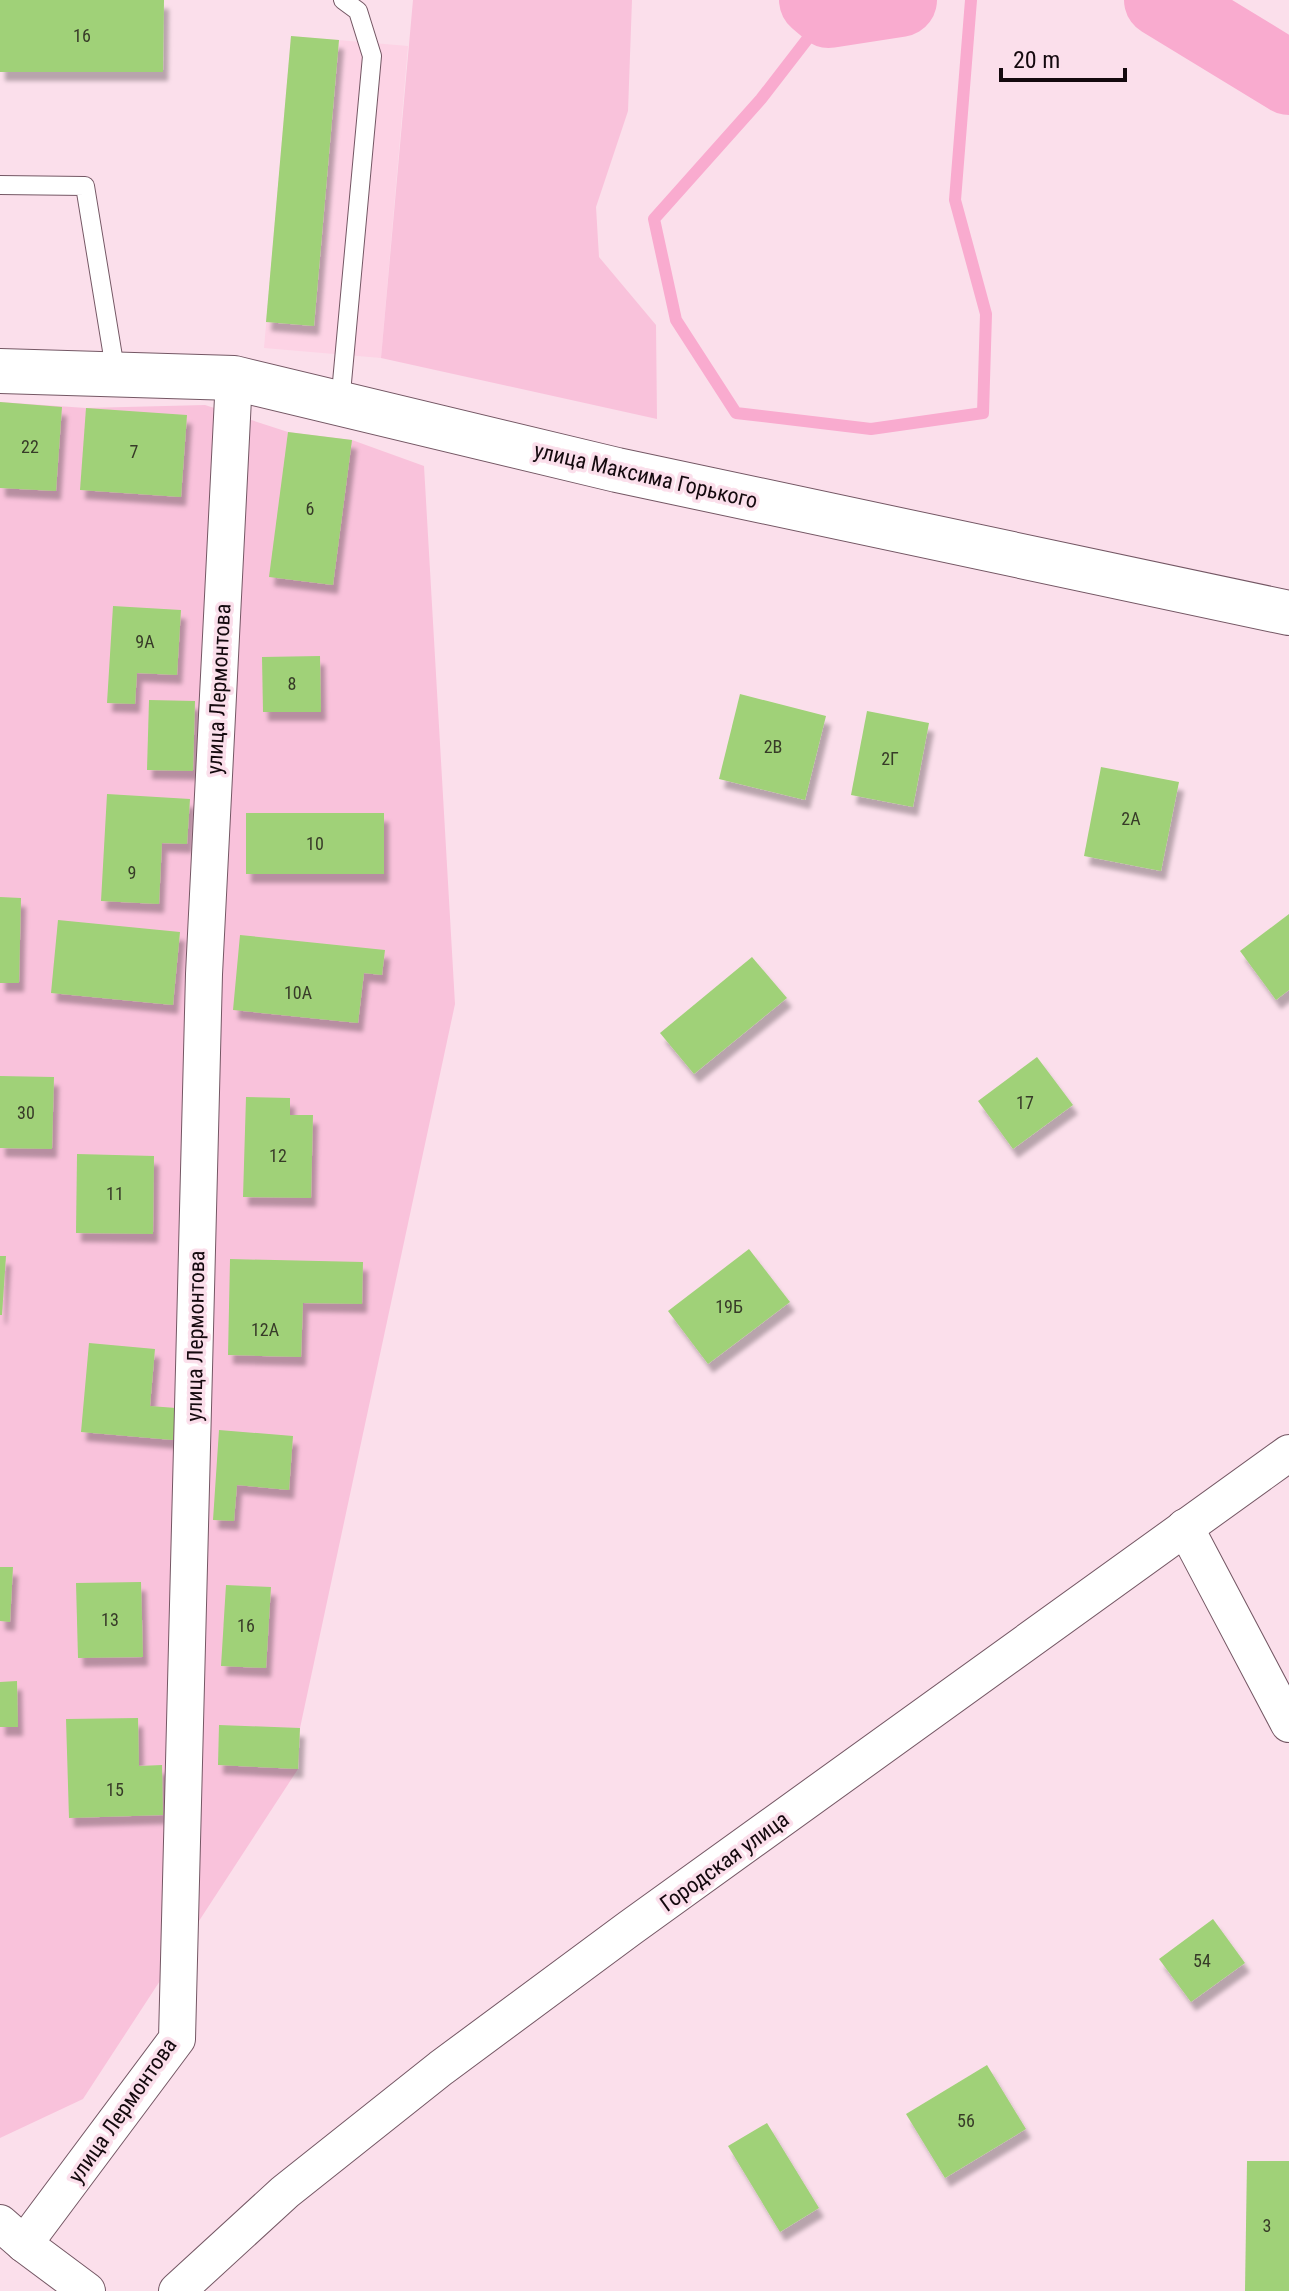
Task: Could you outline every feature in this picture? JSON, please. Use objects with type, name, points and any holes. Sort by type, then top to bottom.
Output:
[{"type":"street","name":"улица Максима Горького","points":[[0,371],[234,378],[617,470],[1289,613]]},
{"type":"street","name":"улица Лермонтова","points":[[12,2234],[177,2039],[204,974],[234,378]]},
{"type":"street","name":"Городская улица","points":[[177,2291],[285,2192],[378,2116],[630,1928],[1289,1453]]},
{"type":"street","points":[[1185,1527],[1289,1724]]},
{"type":"street","points":[[12,2234],[82,2290]]},
{"type":"lane","points":[[340,404],[372,56],[358,11],[343,0]]},
{"type":"lane","points":[[0,185],[85,186],[116,375]]},
{"type":"shaded area","points":[[413,0],[632,0],[628,111],[596,207],[599,257],[656,325],[657,419],[381,358]]},
{"type":"shaded area","points":[[291,36],[408,46],[381,358],[264,348]]},
{"type":"shaded area","points":[[0,402],[86,408],[205,405],[288,432],[352,440],[424,466],[455,1004],[300,1728],[298,1769],[83,2099],[0,2138]]},
{"type":"building","points":[[0,0],[164,0],[163,72],[0,72]]},
{"type":"building","points":[[291,36],[339,40],[314,326],[266,322]]},
{"type":"building","points":[[0,402],[62,407],[56,491],[0,488]]},
{"type":"building","points":[[86,408],[187,415],[181,497],[80,490]]},
{"type":"building","points":[[288,432],[352,440],[333,585],[269,577]]},
{"type":"building","points":[[113,606],[181,610],[177,675],[137,673],[135,704],[107,703]]},
{"type":"building","points":[[320,656],[321,712],[263,712],[262,657]]},
{"type":"building","points":[[740,694],[826,716],[805,800],[719,779]]},
{"type":"building","points":[[149,700],[195,701],[193,771],[147,770]]},
{"type":"building","points":[[867,711],[929,723],[913,807],[851,795]]},
{"type":"building","points":[[1101,767],[1179,782],[1161,871],[1084,856]]},
{"type":"building","points":[[107,794],[190,799],[187,844],[162,843],[159,904],[101,901]]},
{"type":"building","points":[[246,813],[384,813],[384,874],[246,874]]},
{"type":"building","points":[[0,897],[21,898],[19,983],[0,983]]},
{"type":"building","points":[[1289,914],[1289,990],[1276,1000],[1240,951]]},
{"type":"building","points":[[58,920],[180,932],[173,1005],[51,993]]},
{"type":"building","points":[[240,935],[385,950],[382,975],[364,973],[358,1023],[233,1010]]},
{"type":"building","points":[[752,957],[787,998],[694,1074],[660,1033]]},
{"type":"building","points":[[1037,1057],[1073,1105],[1013,1149],[978,1101]]},
{"type":"building","points":[[0,1076],[54,1077],[52,1149],[0,1148]]},
{"type":"building","points":[[246,1097],[290,1098],[290,1115],[313,1115],[311,1198],[243,1197]]},
{"type":"building","points":[[77,1154],[154,1156],[153,1234],[76,1233]]},
{"type":"building","points":[[749,1249],[790,1302],[708,1364],[668,1311]]},
{"type":"building","points":[[0,1256],[6,1256],[2,1315],[0,1315]]},
{"type":"building","points":[[230,1259],[363,1262],[362,1304],[303,1303],[301,1357],[228,1355]]},
{"type":"building","points":[[89,1343],[155,1349],[150,1406],[176,1408],[173,1440],[81,1432]]},
{"type":"building","points":[[219,1430],[293,1436],[289,1490],[237,1485],[234,1521],[213,1520]]},
{"type":"building","points":[[0,1567],[13,1567],[10,1622],[0,1621]]},
{"type":"building","points":[[141,1582],[143,1657],[78,1658],[76,1583]]},
{"type":"building","points":[[226,1585],[271,1587],[266,1668],[221,1666]]},
{"type":"building","points":[[17,1681],[18,1727],[0,1727],[0,1682]]},
{"type":"building","points":[[138,1718],[139,1766],[162,1765],[163,1815],[69,1818],[66,1719]]},
{"type":"building","points":[[219,1725],[300,1728],[298,1769],[218,1765]]},
{"type":"building","points":[[1213,1919],[1245,1963],[1191,2002],[1159,1959]]},
{"type":"building","points":[[987,2065],[1026,2129],[945,2178],[906,2114]]},
{"type":"building","points":[[767,2123],[819,2208],[780,2232],[728,2146]]},
{"type":"building","points":[[1247,2161],[1289,2161],[1289,2291],[1245,2291]]},
{"type":"waterway","points":[[816,0],[829,11],[900,0]]},
{"type":"waterway","points":[[829,11],[761,99],[654,219],[676,320],[736,413],[871,429],[983,413],[986,314],[955,200],[971,0]]},
{"type":"waterway","points":[[1161,0],[1289,78]]}]
